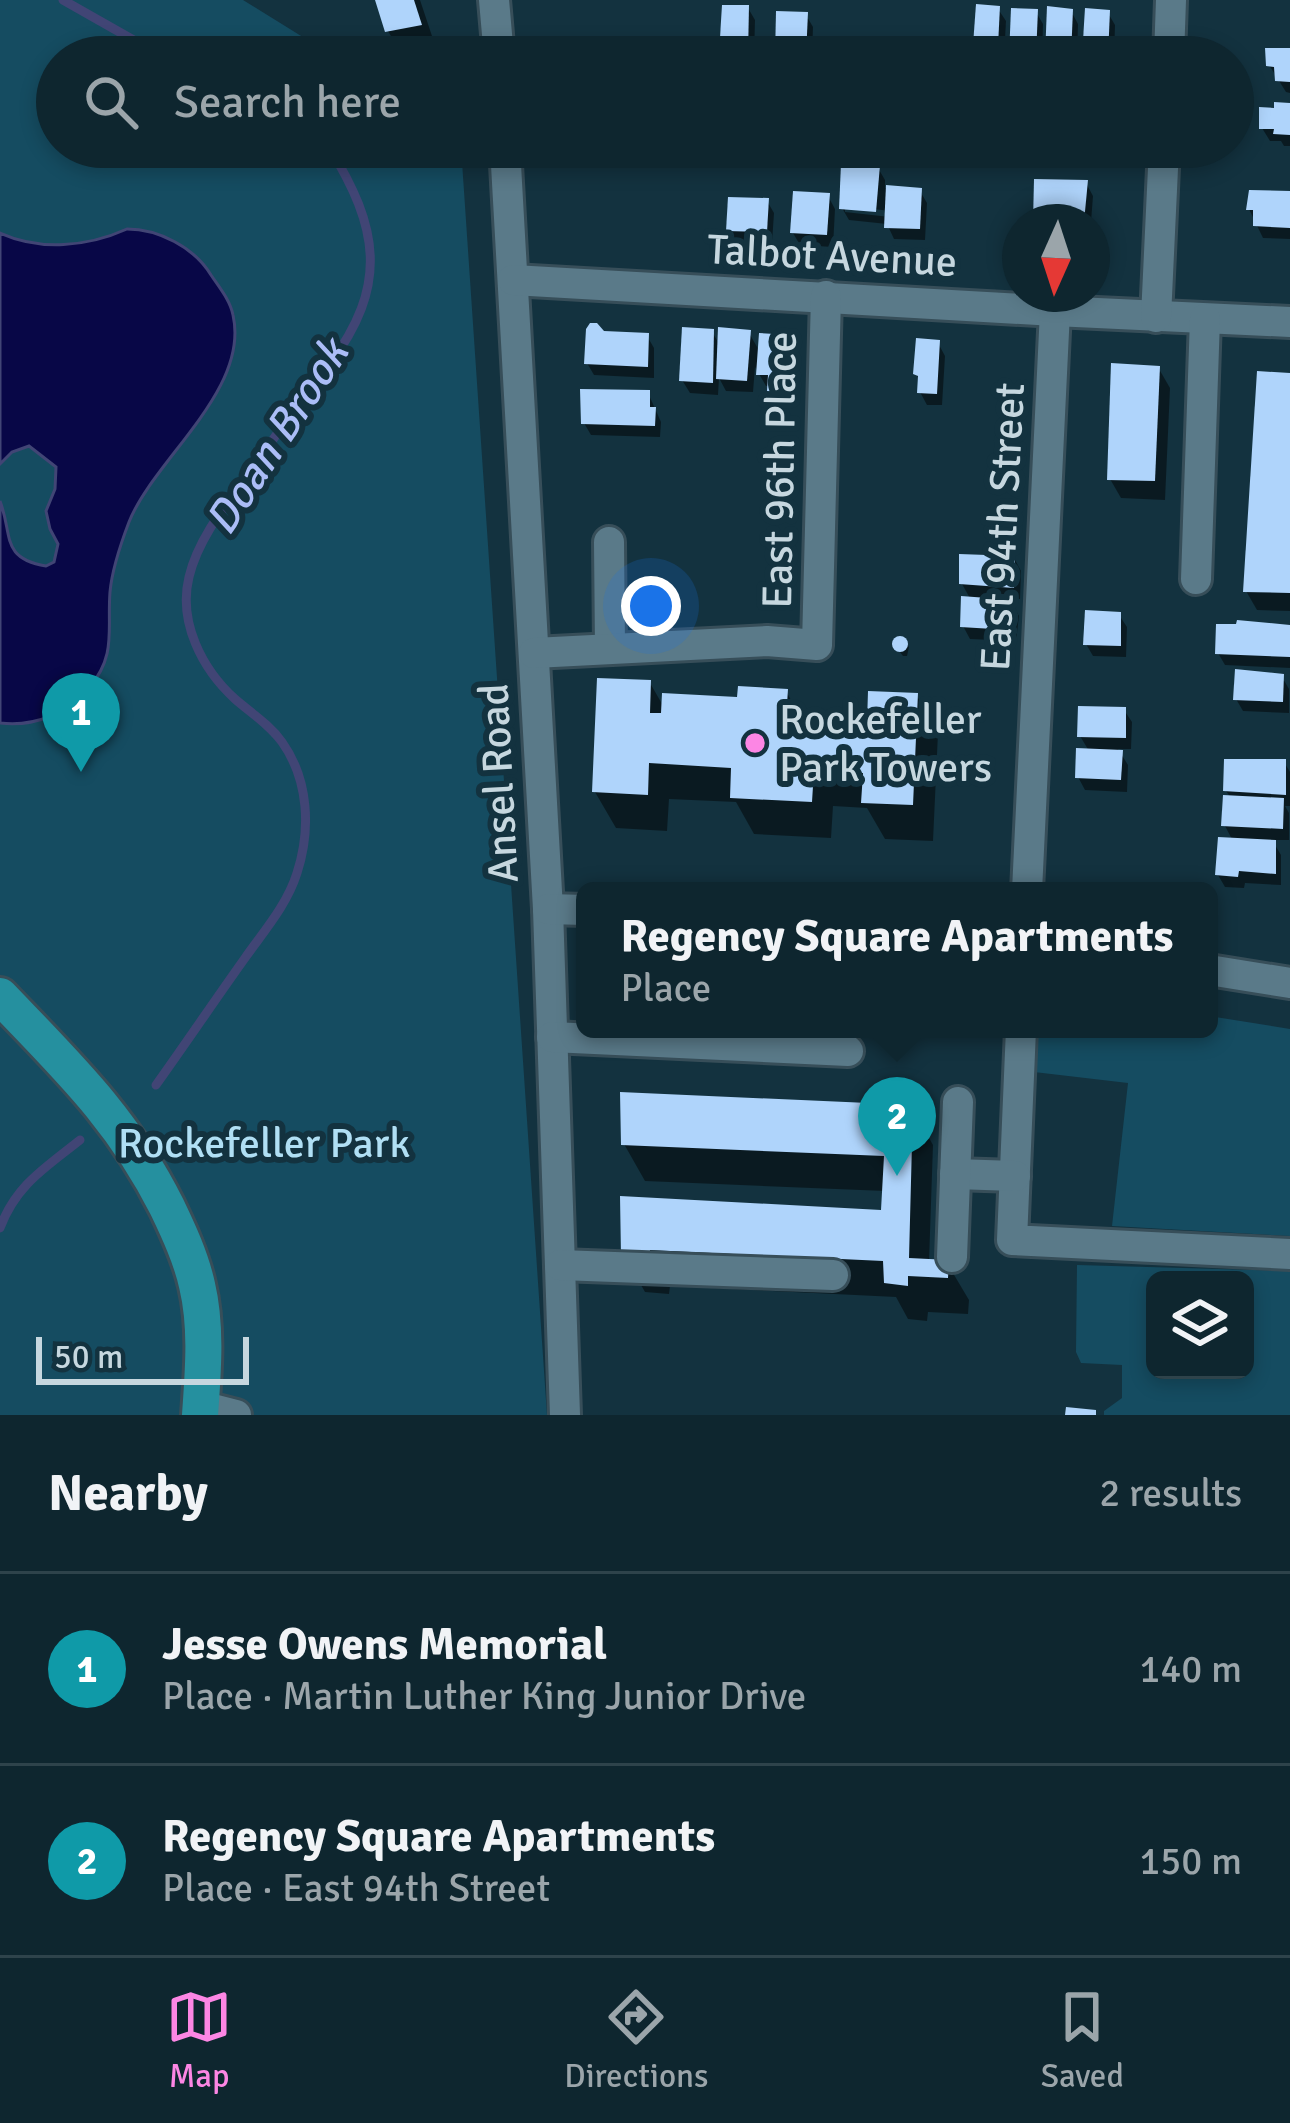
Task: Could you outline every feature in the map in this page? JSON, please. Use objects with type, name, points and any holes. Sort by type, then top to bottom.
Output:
[{"type":"main road","points":[[0,997],[93,1094],[128,1138],[178,1230],[199,1289],[212,1412]]},
{"type":"street","points":[[494,0],[497,36]]},
{"type":"street","points":[[1169,36],[1171,0]]},
{"type":"street","name":"Ansel Road","points":[[506,168],[548,908],[566,1415]]},
{"type":"street","points":[[1156,316],[1163,168]]},
{"type":"street","name":"Talbot Avenue","points":[[514,280],[1002,308]]},
{"type":"street","name":"East 96th Place","points":[[610,648],[766,641],[817,645],[826,296]]},
{"type":"street","name":"East 94th Street","points":[[1027,882],[1055,312]]},
{"type":"street","name":"Talbot Avenue","points":[[1075,312],[1290,322]]},
{"type":"street","points":[[1196,579],[1204,319]]},
{"type":"street","points":[[534,652],[610,648],[609,542]]},
{"type":"street","points":[[548,908],[576,910]]},
{"type":"street","points":[[1218,971],[1290,983]]},
{"type":"street","points":[[553,1037],[848,1051]]},
{"type":"street","points":[[1021,1038],[1012,1240],[1290,1254]]},
{"type":"street","points":[[952,1257],[958,1102]]},
{"type":"street","points":[[956,1174],[1015,1177]]},
{"type":"street","points":[[560,1265],[833,1275]]},
{"type":"green space","name":"Rockefeller Park","points":[[0,0],[243,0],[301,36],[36,36],[36,168],[462,168],[547,1415],[0,1415]]},
{"type":"green space","points":[[1218,1017],[1290,1029],[1290,1236],[1112,1226],[1128,1083],[1034,1072],[1037,1038],[1218,1038]]},
{"type":"green space","points":[[1077,1265],[1290,1271],[1290,1415],[1104,1415],[1122,1398],[1122,1365],[1081,1363],[1076,1352]]},
{"type":"shaded area","points":[[127,229],[174,241],[204,265],[227,299],[234,343],[214,397],[129,522],[113,575],[109,642],[98,676],[61,712],[25,723],[0,723],[0,501],[11,543],[21,557],[46,566],[54,562],[58,544],[46,511],[55,489],[56,467],[29,446],[12,452],[0,464],[0,233],[64,245]]},
{"type":"building","points":[[375,0],[414,0],[422,25],[385,32]]},
{"type":"building","points":[[976,4],[1000,6],[998,36],[974,36]]},
{"type":"building","points":[[722,5],[749,5],[748,36],[720,36]]},
{"type":"building","points":[[1047,6],[1073,9],[1072,36],[1046,36]]},
{"type":"building","points":[[1011,8],[1038,9],[1037,36],[1010,36]]},
{"type":"building","points":[[1085,8],[1110,10],[1109,36],[1083,36]]},
{"type":"building","points":[[776,11],[808,12],[807,36],[775,36]]},
{"type":"building","points":[[1265,48],[1290,48],[1290,82],[1275,81],[1274,67],[1266,66]]},
{"type":"building","points":[[1274,102],[1290,103],[1290,135],[1259,129],[1259,107],[1274,108]]},
{"type":"building","points":[[841,168],[880,168],[876,212],[839,209]]},
{"type":"building","points":[[1034,179],[1088,180],[1086,204],[1033,204]]},
{"type":"building","points":[[886,185],[922,188],[920,229],[884,228]]},
{"type":"building","points":[[1249,190],[1290,191],[1290,228],[1253,226],[1253,210],[1246,210]]},
{"type":"building","points":[[793,191],[830,193],[827,235],[790,233]]},
{"type":"building","points":[[728,197],[769,198],[767,232],[726,231]]},
{"type":"building","points":[[590,323],[604,331],[649,333],[648,367],[584,364]]},
{"type":"building","points":[[682,327],[714,329],[713,383],[679,381]]},
{"type":"building","points":[[718,327],[751,330],[747,381],[716,379]]},
{"type":"building","points":[[759,333],[791,335],[787,392],[767,391],[768,375],[756,375]]},
{"type":"building","points":[[916,338],[940,340],[937,394],[917,393],[918,376],[913,374]]},
{"type":"building","points":[[1111,363],[1160,366],[1155,481],[1107,480]]},
{"type":"building","points":[[1257,371],[1290,373],[1290,593],[1243,592]]},
{"type":"building","points":[[580,389],[650,390],[650,407],[656,407],[655,426],[581,424]]},
{"type":"building","points":[[959,554],[1015,556],[1014,588],[959,584]]},
{"type":"building","points":[[961,596],[1014,600],[1010,630],[960,627]]},
{"type":"building","points":[[1085,610],[1121,612],[1121,646],[1083,645]]},
{"type":"building","points":[[1237,620],[1290,625],[1290,657],[1215,654],[1216,624],[1236,624]]},
{"type":"building","points":[[900,636],[908,644],[900,652],[892,644]]},
{"type":"building","points":[[1235,669],[1284,674],[1283,702],[1233,700]]},
{"type":"building","name":"Rockefeller Park Towers","points":[[597,678],[651,680],[650,713],[661,713],[662,693],[737,697],[738,686],[788,689],[786,720],[867,723],[868,691],[918,693],[913,805],[861,803],[863,773],[814,770],[812,802],[730,798],[731,768],[649,763],[648,795],[592,792]]},
{"type":"building","points":[[1078,706],[1126,707],[1126,738],[1077,737]]},
{"type":"building","points":[[1076,748],[1123,750],[1121,780],[1075,778]]},
{"type":"building","points":[[1224,759],[1286,759],[1286,795],[1223,791]]},
{"type":"building","points":[[1223,795],[1284,798],[1283,829],[1221,826]]},
{"type":"building","points":[[1218,837],[1276,840],[1276,874],[1239,871],[1238,877],[1215,875]]},
{"type":"building","points":[[620,1092],[913,1105],[909,1258],[949,1260],[948,1278],[908,1276],[908,1286],[884,1283],[883,1261],[650,1250],[649,1258],[621,1256],[620,1196],[881,1210],[884,1156],[621,1145]]},
{"type":"building","points":[[1066,1407],[1096,1410],[1096,1415],[1065,1415]]},
{"type":"waterway","name":"Doan Brook","points":[[63,0],[126,36]]},
{"type":"waterway","name":"Doan Brook","points":[[156,1085],[281,907],[301,857],[306,823],[298,772],[282,742],[212,674],[195,644],[186,594],[193,563],[213,523],[329,365],[361,309],[369,282],[367,230],[341,168]]},
{"type":"waterway","name":"Doan Brook","points":[[0,1228],[23,1189],[80,1140]]},
{"type":"place","name":"Rockefeller Park Towers","points":[[755,743]]},
{"type":"place","name":"Jesse Owens Memorial","points":[[81,772]]},
{"type":"place","name":"Regency Square Apartments","points":[[897,1176]]}]
